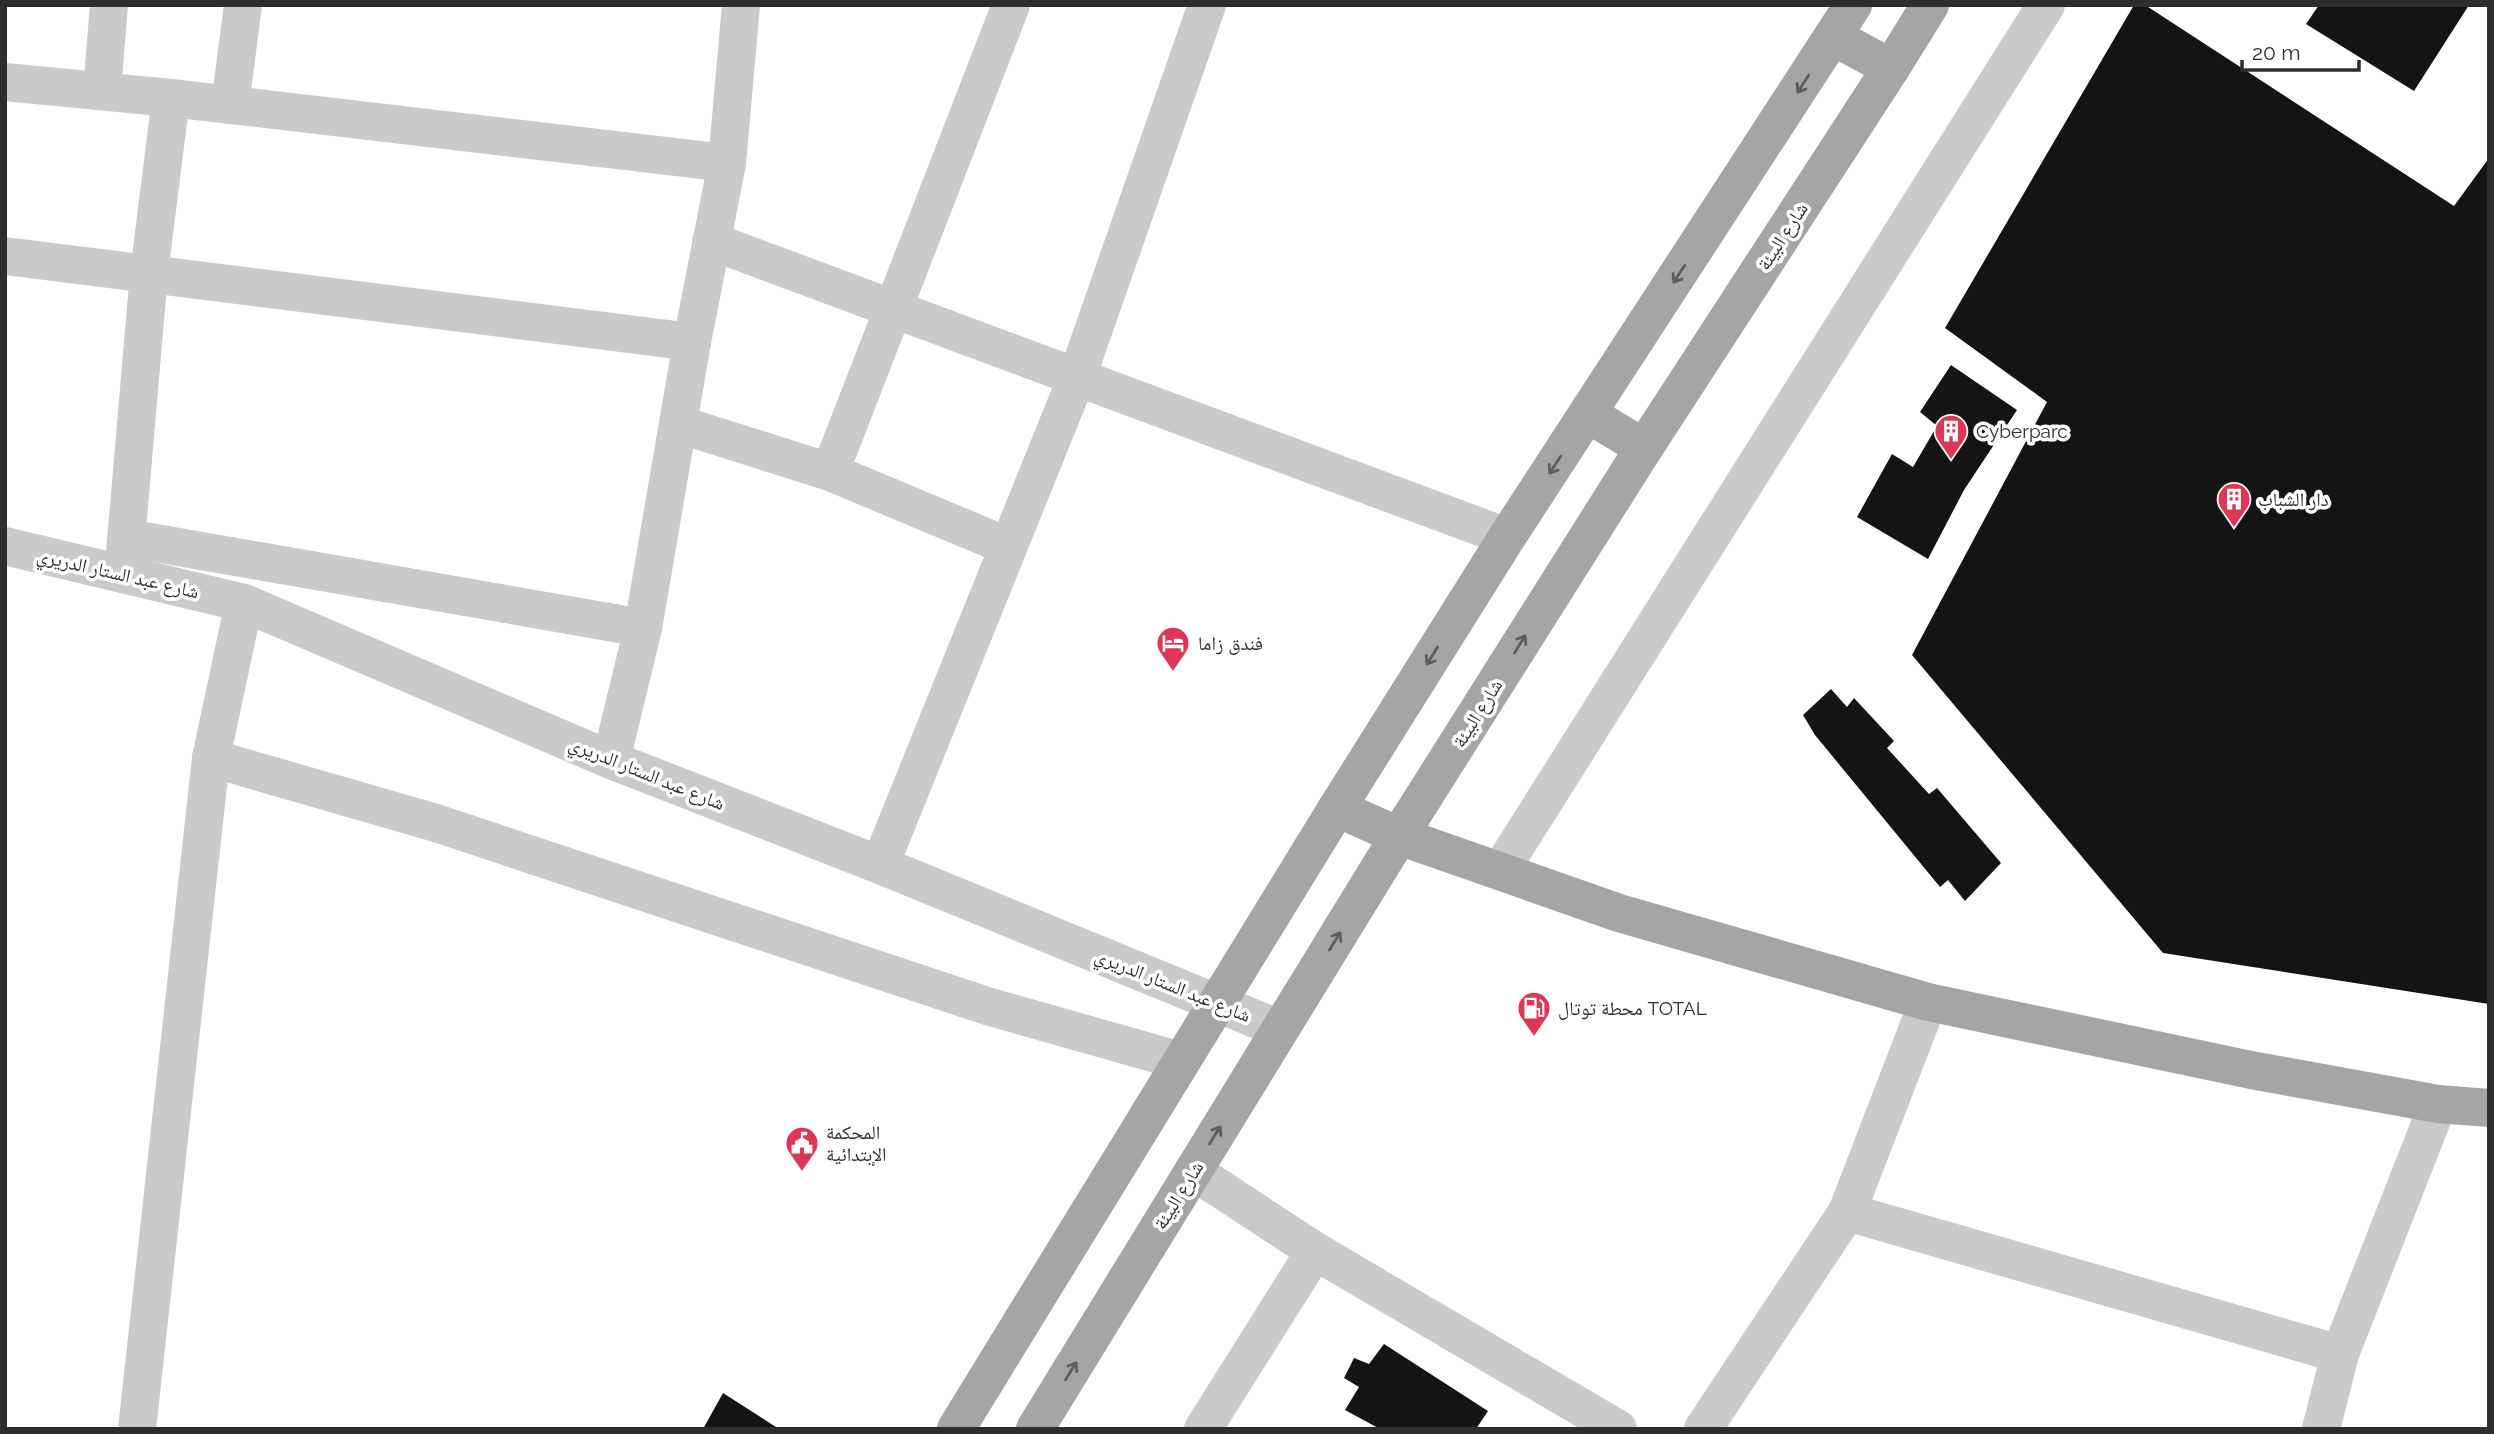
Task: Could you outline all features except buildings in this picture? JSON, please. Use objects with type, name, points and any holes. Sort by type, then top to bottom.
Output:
[{"type":"main road","name":"شارع البيئة","points":[[1035,1429],[1399,836],[1644,448],[1930,5]]},
{"type":"main road","points":[[956,1429],[1337,808],[1507,537],[1843,21],[1891,68]]},
{"type":"main road","points":[[1588,414],[1644,448]]},
{"type":"main road","points":[[1337,808],[1399,836],[1619,912],[1928,1002],[2251,1070],[2438,1104],[2489,1108]]},
{"type":"street","points":[[102,91],[110,5]]},
{"type":"street","points":[[230,105],[243,5]]},
{"type":"street","points":[[611,760],[643,628],[692,342],[727,163],[741,5]]},
{"type":"street","points":[[830,472],[1011,5]]},
{"type":"street","points":[[880,865],[1077,377],[1208,5]]},
{"type":"street","points":[[1500,871],[2046,5]]},
{"type":"street","points":[[5,82],[171,98],[727,163]]},
{"type":"street","points":[[171,98],[149,273],[125,555],[643,628]]},
{"type":"street","points":[[711,241],[1507,537]]},
{"type":"street","points":[[5,256],[692,342]]},
{"type":"street","points":[[678,424],[830,472],[1007,547]]},
{"type":"street","name":"شارع عبد الستار الدريري","points":[[5,546],[125,555],[611,760],[880,865],[1280,1029]]},
{"type":"street","points":[[137,1429],[211,758],[244,603]]},
{"type":"street","points":[[211,758],[436,823],[987,1006],[1181,1061]]},
{"type":"street","points":[[1703,1429],[1847,1212],[1928,1002]]},
{"type":"street","points":[[2321,1429],[2340,1354],[2438,1104]]},
{"type":"street","points":[[1193,1171],[1315,1251],[1618,1429]]},
{"type":"street","points":[[1847,1212],[2340,1354]]},
{"type":"street","points":[[1202,1429],[1315,1251]]},
{"type":"place","name":"Cyberparc","points":[[1951,461]]},
{"type":"place","name":"دار الشباب","points":[[2234,529]]},
{"type":"place","name":"فندق زاما","points":[[1173,673]]},
{"type":"place","name":"محطة توتال TOTAL","points":[[1534,1038]]},
{"type":"place","name":"المحكمة الإبتدائية","points":[[802,1173]]}]
